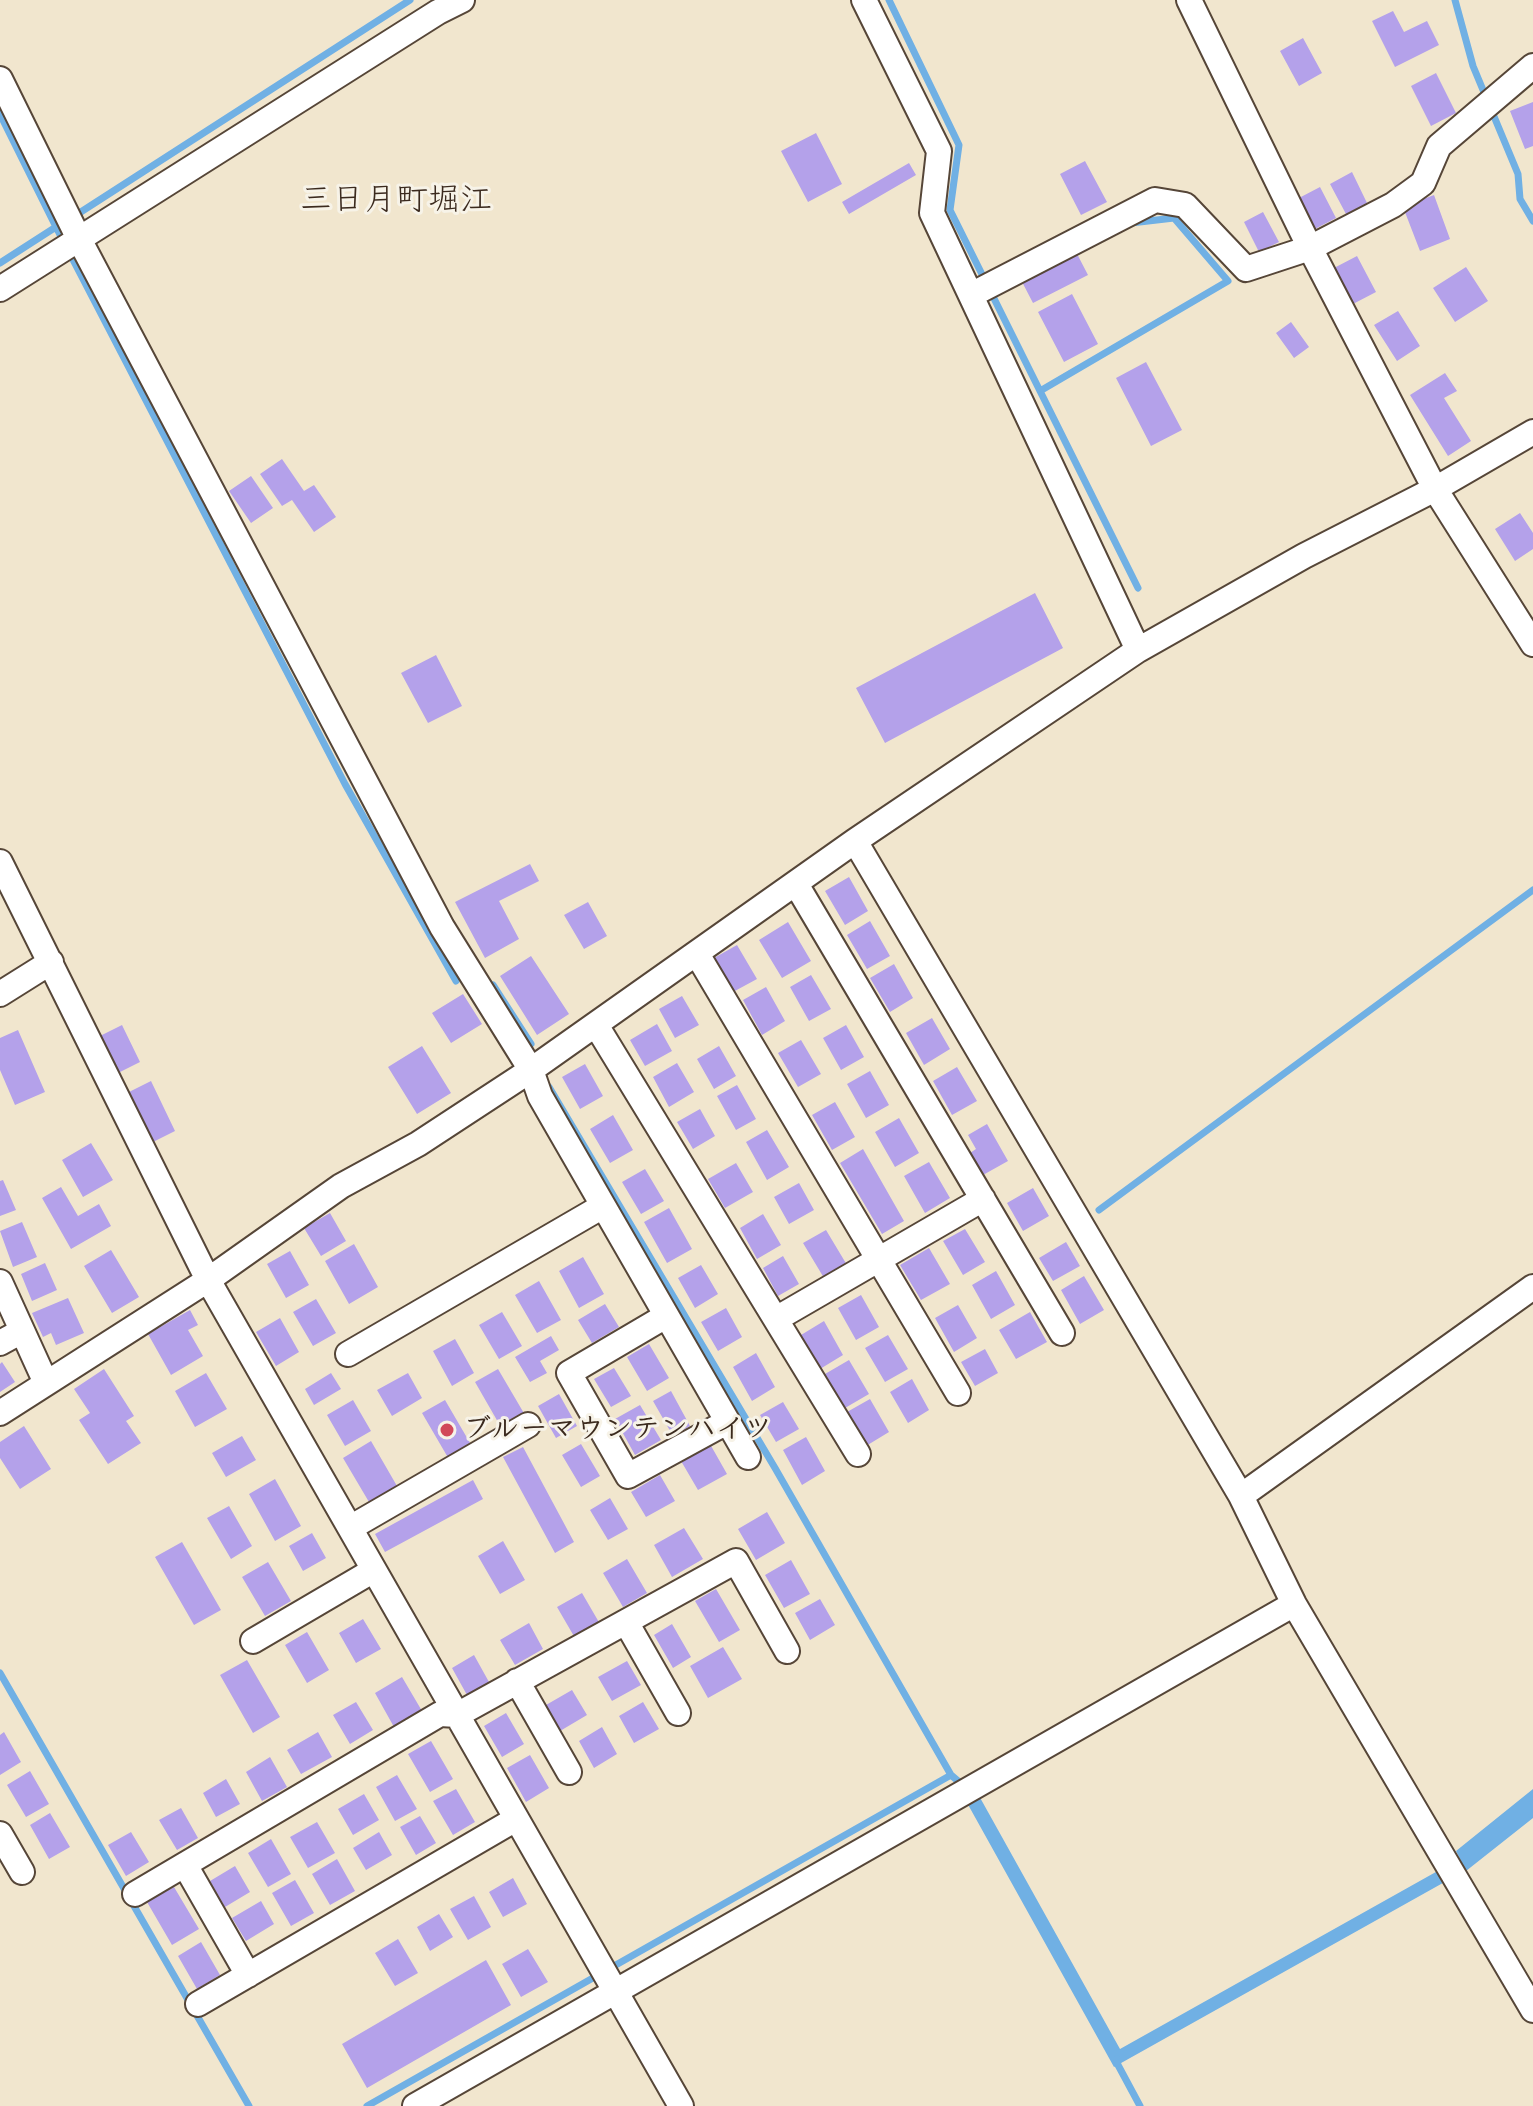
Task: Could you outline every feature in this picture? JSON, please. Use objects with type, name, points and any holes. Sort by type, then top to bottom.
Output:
[{"type":"street","points":[[0,289],[438,12],[462,0]]},
{"type":"street","points":[[864,0],[939,151],[932,213],[1138,650]]},
{"type":"street","points":[[1189,0],[1310,248],[1435,489],[1533,644]]},
{"type":"street","points":[[971,295],[1155,200],[1185,205],[1246,269],[1310,248],[1393,205],[1423,183],[1439,146],[1533,66]]},
{"type":"street","points":[[0,79],[79,239],[442,927],[531,1070],[540,1096],[748,1457]]},
{"type":"street","points":[[0,1413],[208,1280],[341,1186],[418,1144],[531,1070],[855,841],[1138,650],[1304,556],[1435,489],[1533,432]]},
{"type":"street","points":[[855,841],[1241,1496],[1294,1604],[1533,2010]]},
{"type":"street","points":[[0,862],[208,1280],[681,2106]]},
{"type":"street","points":[[796,884],[1062,1333]]},
{"type":"street","points":[[697,954],[958,1393]]},
{"type":"street","points":[[0,994],[51,962]]},
{"type":"street","points":[[596,1025],[858,1454]]},
{"type":"street","points":[[776,1319],[983,1199]]},
{"type":"street","points":[[348,1354],[603,1206]]},
{"type":"street","points":[[0,1282],[46,1383]]},
{"type":"street","points":[[1241,1496],[1533,1287]]},
{"type":"street","points":[[666,1316],[569,1373],[628,1476],[727,1422]]},
{"type":"street","points":[[0,1343],[22,1331]]},
{"type":"street","points":[[350,1528],[528,1425]]},
{"type":"street","points":[[135,1894],[440,1714],[457,1715],[736,1561],[787,1651]]},
{"type":"street","points":[[253,1641],[374,1570]]},
{"type":"street","points":[[415,2106],[1294,1604]]},
{"type":"street","points":[[626,1622],[678,1713]]},
{"type":"street","points":[[517,1681],[569,1772]]},
{"type":"street","points":[[198,2004],[516,1819]]},
{"type":"street","points":[[0,1834],[22,1872]]},
{"type":"street","points":[[185,1865],[248,1975]]},
{"type":"water","points":[[1533,1789],[1533,1818],[1466,1871],[1456,1851]]},
{"type":"water","points":[[978,1794],[1120,2049],[1443,1868],[1450,1879],[1114,2067],[966,1801]]},
{"type":"building","points":[[1393,11],[1404,32],[1427,21],[1439,45],[1395,67],[1372,21]]},
{"type":"building","points":[[1303,38],[1322,73],[1299,86],[1280,51]]},
{"type":"building","points":[[1436,73],[1456,113],[1431,126],[1411,86]]},
{"type":"building","points":[[1533,102],[1533,146],[1525,149],[1510,111]]},
{"type":"building","points":[[816,133],[842,184],[808,202],[781,151]]},
{"type":"building","points":[[1085,161],[1107,202],[1081,215],[1060,174]]},
{"type":"building","points":[[909,163],[916,175],[849,214],[842,202]]},
{"type":"building","points":[[1352,172],[1367,203],[1346,214],[1330,184]]},
{"type":"building","points":[[1320,187],[1336,218],[1315,229],[1299,198]]},
{"type":"building","points":[[1434,195],[1450,239],[1420,251],[1403,207]]},
{"type":"building","points":[[1263,212],[1279,242],[1259,252],[1244,222]]},
{"type":"building","points":[[1075,250],[1088,275],[1033,303],[1020,278]]},
{"type":"building","points":[[1357,256],[1376,292],[1353,304],[1334,268]]},
{"type":"building","points":[[1466,267],[1488,301],[1455,322],[1433,288]]},
{"type":"building","points":[[1072,294],[1098,344],[1064,362],[1038,312]]},
{"type":"building","points":[[1398,311],[1420,346],[1397,361],[1374,325]]},
{"type":"building","points":[[1291,322],[1309,347],[1294,358],[1276,333]]},
{"type":"building","points":[[1146,362],[1182,430],[1151,446],[1116,378]]},
{"type":"building","points":[[1445,373],[1457,391],[1444,398],[1471,441],[1448,456],[1410,395]]},
{"type":"building","points":[[282,459],[304,491],[314,485],[336,517],[314,532],[292,500],[282,506],[260,474]]},
{"type":"building","points":[[251,476],[273,508],[251,523],[229,491]]},
{"type":"building","points":[[1520,513],[1533,533],[1533,549],[1515,561],[1495,529]]},
{"type":"building","points":[[1035,593],[1063,648],[885,743],[856,688]]},
{"type":"building","points":[[436,655],[462,706],[428,723],[401,673]]},
{"type":"building","points":[[530,864],[539,881],[499,901],[519,939],[485,958],[455,902]]},
{"type":"building","points":[[849,877],[868,911],[845,925],[825,891]]},
{"type":"building","points":[[588,902],[607,936],[584,949],[564,915]]},
{"type":"building","points":[[870,921],[890,956],[867,969],[847,935]]},
{"type":"building","points":[[788,922],[811,961],[782,978],[759,940]]},
{"type":"building","points":[[737,945],[757,979],[733,992],[714,958]]},
{"type":"building","points":[[531,956],[569,1014],[537,1035],[500,976]]},
{"type":"building","points":[[894,964],[913,998],[890,1012],[870,978]]},
{"type":"building","points":[[811,975],[831,1009],[809,1021],[790,987]]},
{"type":"building","points":[[766,987],[785,1021],[762,1035],[743,1000]]},
{"type":"building","points":[[463,994],[482,1024],[451,1043],[432,1013]]},
{"type":"building","points":[[682,996],[699,1025],[675,1038],[659,1009]]},
{"type":"building","points":[[932,1018],[950,1049],[924,1065],[906,1033]]},
{"type":"building","points":[[657,1024],[672,1051],[645,1066],[630,1040]]},
{"type":"building","points":[[122,1025],[140,1062],[118,1073],[100,1036]]},
{"type":"building","points":[[846,1025],[864,1057],[841,1070],[823,1038]]},
{"type":"building","points":[[18,1030],[45,1092],[15,1105],[0,1070],[0,1038]]},
{"type":"building","points":[[801,1040],[821,1074],[798,1087],[778,1053]]},
{"type":"building","points":[[422,1046],[451,1093],[417,1114],[388,1067]]},
{"type":"building","points":[[719,1046],[736,1076],[714,1089],[697,1059]]},
{"type":"building","points":[[677,1063],[694,1092],[669,1107],[653,1077]]},
{"type":"building","points":[[585,1064],[603,1096],[580,1109],[562,1077]]},
{"type":"building","points":[[957,1067],[977,1101],[952,1115],[933,1081]]},
{"type":"building","points":[[870,1071],[889,1105],[866,1118],[847,1084]]},
{"type":"building","points":[[151,1081],[175,1131],[151,1143],[127,1093]]},
{"type":"building","points":[[737,1085],[756,1119],[736,1130],[717,1096]]},
{"type":"building","points":[[835,1102],[855,1137],[832,1150],[812,1115]]},
{"type":"building","points":[[700,1109],[715,1136],[693,1149],[677,1122]]},
{"type":"building","points":[[613,1115],[633,1150],[610,1163],[590,1129]]},
{"type":"building","points":[[899,1118],[919,1153],[895,1167],[875,1132]]},
{"type":"building","points":[[987,1124],[1008,1161],[983,1175],[970,1153],[976,1149],[968,1135]]},
{"type":"building","points":[[767,1130],[789,1167],[767,1180],[746,1142]]},
{"type":"building","points":[[91,1143],[113,1180],[83,1197],[62,1160]]},
{"type":"building","points":[[863,1149],[904,1221],[882,1234],[840,1163]]},
{"type":"building","points":[[929,1162],[950,1198],[925,1213],[904,1176]]},
{"type":"building","points":[[736,1163],[753,1192],[725,1208],[708,1179]]},
{"type":"building","points":[[645,1169],[664,1201],[641,1214],[622,1182]]},
{"type":"building","points":[[3,1180],[16,1210],[0,1216],[0,1181]]},
{"type":"building","points":[[799,1183],[814,1210],[789,1224],[774,1197]]},
{"type":"building","points":[[61,1187],[78,1216],[99,1204],[111,1226],[71,1249],[42,1198]]},
{"type":"building","points":[[1033,1188],[1049,1216],[1023,1231],[1007,1203]]},
{"type":"building","points":[[669,1208],[692,1249],[667,1263],[644,1222]]},
{"type":"building","points":[[330,1213],[346,1241],[321,1256],[304,1228]]},
{"type":"building","points":[[763,1214],[781,1245],[757,1259],[740,1228]]},
{"type":"building","points":[[22,1222],[37,1257],[13,1267],[0,1231]]},
{"type":"building","points":[[965,1229],[985,1262],[963,1275],[943,1241]]},
{"type":"building","points":[[826,1230],[847,1265],[824,1278],[803,1243]]},
{"type":"building","points":[[1066,1242],[1080,1266],[1053,1281],[1039,1258]]},
{"type":"building","points":[[354,1244],[378,1287],[349,1304],[325,1261]]},
{"type":"building","points":[[929,1248],[950,1284],[921,1300],[900,1265]]},
{"type":"building","points":[[111,1250],[139,1297],[112,1313],[84,1266]]},
{"type":"building","points":[[290,1251],[309,1285],[286,1298],[267,1264]]},
{"type":"building","points":[[783,1256],[799,1284],[778,1296],[763,1268]]},
{"type":"building","points":[[583,1257],[604,1294],[579,1308],[559,1271]]},
{"type":"building","points":[[45,1263],[57,1290],[32,1301],[21,1274]]},
{"type":"building","points":[[701,1265],[718,1294],[695,1308],[678,1278]]},
{"type":"building","points":[[996,1271],[1015,1305],[991,1319],[972,1285]]},
{"type":"building","points":[[1084,1276],[1104,1310],[1080,1324],[1061,1290]]},
{"type":"building","points":[[539,1281],[561,1320],[537,1333],[515,1295]]},
{"type":"building","points":[[861,1295],[879,1327],[856,1340],[838,1308]]},
{"type":"building","points":[[68,1298],[84,1333],[56,1345],[51,1333],[43,1337],[32,1313]]},
{"type":"building","points":[[316,1299],[336,1333],[313,1346],[293,1312]]},
{"type":"building","points":[[605,1304],[619,1327],[592,1343],[578,1320]]},
{"type":"building","points":[[958,1305],[977,1338],[954,1352],[935,1318]]},
{"type":"building","points":[[726,1308],[742,1337],[718,1351],[701,1322]]},
{"type":"building","points":[[190,1310],[198,1325],[188,1330],[203,1356],[171,1375],[148,1334]]},
{"type":"building","points":[[502,1312],[522,1346],[499,1359],[479,1325]]},
{"type":"building","points":[[1030,1312],[1047,1342],[1016,1359],[999,1330]]},
{"type":"building","points":[[280,1318],[299,1352],[276,1366],[256,1332]]},
{"type":"building","points":[[824,1321],[843,1355],[820,1369],[801,1335]]},
{"type":"building","points":[[888,1335],[908,1369],[885,1382],[865,1348]]},
{"type":"building","points":[[551,1336],[559,1350],[540,1361],[547,1373],[530,1382],[515,1357]]},
{"type":"building","points":[[455,1339],[474,1373],[452,1386],[433,1351]]},
{"type":"building","points":[[649,1344],[669,1378],[647,1391],[627,1357]]},
{"type":"building","points":[[985,1349],[998,1373],[975,1386],[961,1362]]},
{"type":"building","points":[[756,1353],[775,1387],[752,1401],[733,1367]]},
{"type":"building","points":[[849,1360],[869,1394],[845,1408],[825,1374]]},
{"type":"building","points":[[2,1362],[15,1382],[0,1392],[0,1364]]},
{"type":"building","points":[[614,1368],[631,1396],[611,1407],[594,1379]]},
{"type":"building","points":[[104,1369],[134,1416],[126,1421],[141,1443],[108,1464],[79,1420],[90,1413],[74,1389]]},
{"type":"building","points":[[498,1369],[525,1415],[502,1429],[475,1382]]},
{"type":"building","points":[[206,1373],[227,1409],[195,1427],[175,1391]]},
{"type":"building","points":[[331,1373],[341,1389],[314,1405],[305,1389]]},
{"type":"building","points":[[408,1373],[422,1398],[392,1416],[377,1390]]},
{"type":"building","points":[[912,1379],[929,1410],[908,1423],[890,1392]]},
{"type":"building","points":[[671,1391],[690,1426],[673,1436],[653,1401]]},
{"type":"building","points":[[559,1394],[577,1426],[556,1438],[538,1406]]},
{"type":"building","points":[[870,1399],[889,1432],[866,1446],[847,1412]]},
{"type":"building","points":[[353,1400],[371,1431],[345,1446],[327,1415]]},
{"type":"building","name":"ブルーマウンテンハイツ","points":[[445,1400],[473,1448],[450,1461],[422,1413]]},
{"type":"building","points":[[783,1402],[799,1429],[776,1442],[760,1415]]},
{"type":"building","points":[[640,1405],[661,1440],[635,1455],[615,1419]]},
{"type":"building","points":[[24,1426],[51,1469],[20,1489],[0,1458],[0,1442]]},
{"type":"building","points":[[242,1436],[256,1460],[226,1477],[212,1453]]},
{"type":"building","points":[[806,1437],[825,1471],[802,1485],[783,1450]]},
{"type":"building","points":[[371,1441],[397,1486],[369,1502],[343,1458]]},
{"type":"building","points":[[581,1444],[600,1476],[581,1487],[562,1455]]},
{"type":"building","points":[[710,1444],[727,1474],[698,1490],[681,1461]]},
{"type":"building","points":[[523,1447],[574,1542],[555,1553],[503,1457]]},
{"type":"building","points":[[660,1475],[675,1501],[646,1517],[631,1492]]},
{"type":"building","points":[[275,1479],[301,1526],[275,1541],[249,1494]]},
{"type":"building","points":[[473,1480],[483,1499],[385,1552],[375,1534]]},
{"type":"building","points":[[610,1498],[628,1529],[608,1540],[590,1510]]},
{"type":"building","points":[[229,1506],[252,1546],[231,1559],[207,1518]]},
{"type":"building","points":[[767,1512],[785,1543],[756,1560],[738,1529]]},
{"type":"building","points":[[684,1528],[703,1559],[672,1577],[654,1545]]},
{"type":"building","points":[[312,1533],[326,1558],[303,1571],[289,1546]]},
{"type":"building","points":[[503,1541],[525,1580],[500,1594],[478,1556]]},
{"type":"building","points":[[182,1542],[221,1610],[194,1625],[155,1557]]},
{"type":"building","points":[[627,1559],[647,1593],[623,1607],[603,1573]]},
{"type":"building","points":[[791,1560],[810,1594],[784,1608],[765,1575]]},
{"type":"building","points":[[268,1562],[291,1601],[265,1616],[242,1577]]},
{"type":"building","points":[[716,1589],[740,1630],[719,1642],[695,1601]]},
{"type":"building","points":[[582,1593],[600,1624],[575,1638],[557,1607]]},
{"type":"building","points":[[820,1599],[835,1625],[810,1640],[795,1613]]},
{"type":"building","points":[[363,1619],[381,1649],[356,1663],[339,1633]]},
{"type":"building","points":[[529,1623],[543,1649],[515,1665],[500,1640]]},
{"type":"building","points":[[672,1624],[691,1657],[673,1668],[654,1635]]},
{"type":"building","points":[[307,1632],[329,1670],[307,1683],[285,1645]]},
{"type":"building","points":[[723,1647],[742,1679],[708,1698],[690,1666]]},
{"type":"building","points":[[474,1655],[489,1682],[467,1695],[452,1668]]},
{"type":"building","points":[[247,1660],[280,1717],[253,1733],[220,1675]]},
{"type":"building","points":[[627,1661],[641,1685],[612,1701],[598,1677]]},
{"type":"building","points":[[402,1677],[422,1711],[394,1727],[375,1693]]},
{"type":"building","points":[[572,1690],[587,1715],[560,1731],[546,1705]]},
{"type":"building","points":[[356,1702],[373,1730],[350,1744],[333,1715]]},
{"type":"building","points":[[643,1702],[659,1729],[634,1743],[619,1716]]},
{"type":"building","points":[[506,1713],[524,1744],[502,1757],[484,1726]]},
{"type":"building","points":[[602,1727],[617,1754],[594,1768],[579,1741]]},
{"type":"building","points":[[4,1732],[21,1762],[0,1775],[0,1735]]},
{"type":"building","points":[[318,1732],[332,1757],[301,1774],[287,1750]]},
{"type":"building","points":[[431,1741],[453,1779],[430,1792],[408,1754]]},
{"type":"building","points":[[530,1755],[549,1788],[526,1802],[507,1768]]},
{"type":"building","points":[[270,1757],[287,1787],[262,1801],[246,1772]]},
{"type":"building","points":[[30,1771],[49,1804],[26,1817],[7,1785]]},
{"type":"building","points":[[397,1775],[417,1809],[395,1821],[376,1787]]},
{"type":"building","points":[[226,1779],[240,1804],[216,1817],[203,1793]]},
{"type":"building","points":[[456,1789],[475,1822],[453,1835],[433,1801]]},
{"type":"building","points":[[364,1794],[379,1820],[353,1835],[338,1809]]},
{"type":"building","points":[[181,1808],[198,1838],[177,1850],[159,1820]]},
{"type":"building","points":[[50,1813],[70,1847],[49,1859],[30,1825]]},
{"type":"building","points":[[420,1816],[436,1843],[416,1855],[400,1827]]},
{"type":"building","points":[[317,1822],[335,1853],[308,1868],[290,1837]]},
{"type":"building","points":[[131,1832],[149,1862],[126,1876],[108,1845]]},
{"type":"building","points":[[379,1832],[392,1855],[366,1870],[353,1848]]},
{"type":"building","points":[[271,1839],[291,1874],[268,1887],[248,1853]]},
{"type":"building","points":[[337,1859],[355,1891],[330,1905],[312,1874]]},
{"type":"building","points":[[235,1866],[250,1892],[225,1907],[210,1881]]},
{"type":"building","points":[[513,1878],[527,1904],[503,1917],[489,1892]]},
{"type":"building","points":[[295,1880],[314,1913],[291,1926],[272,1893]]},
{"type":"building","points":[[174,1887],[199,1929],[172,1945],[147,1902]]},
{"type":"building","points":[[474,1896],[491,1927],[468,1940],[450,1909]]},
{"type":"building","points":[[261,1901],[274,1924],[246,1941],[232,1918]]},
{"type":"building","points":[[439,1914],[453,1937],[430,1951],[417,1927]]},
{"type":"building","points":[[398,1939],[418,1973],[395,1986],[375,1953]]},
{"type":"building","points":[[201,1942],[220,1975],[197,1989],[178,1956]]},
{"type":"building","points":[[528,1949],[548,1982],[521,1997],[502,1964]]},
{"type":"building","points":[[486,1960],[511,2005],[367,2088],[342,2044]]},
{"type":"waterway","points":[[73,217],[410,0]]},
{"type":"waterway","points":[[889,0],[959,145],[950,210],[1138,588]]},
{"type":"waterway","points":[[1455,0],[1473,66],[1518,174],[1520,199],[1533,221]]},
{"type":"waterway","points":[[0,114],[345,784],[456,981]]},
{"type":"waterway","points":[[1040,391],[1228,281],[1174,218],[1131,223]]},
{"type":"waterway","points":[[0,263],[59,225]]},
{"type":"waterway","points":[[1099,1210],[1533,890]]},
{"type":"waterway","points":[[493,985],[531,1044]]},
{"type":"waterway","points":[[549,1087],[775,1468],[951,1775]]},
{"type":"waterway","points":[[0,1673],[249,2106]]},
{"type":"waterway","points":[[367,2106],[951,1775],[965,1787]]},
{"type":"waterway","points":[[1117,2059],[1140,2106]]},
{"type":"place","name":"ブルーマウンテンハイツ","points":[[447,1430]]},
{"type":"district","name":"三日月町堀江","points":[[396,201]]}]
